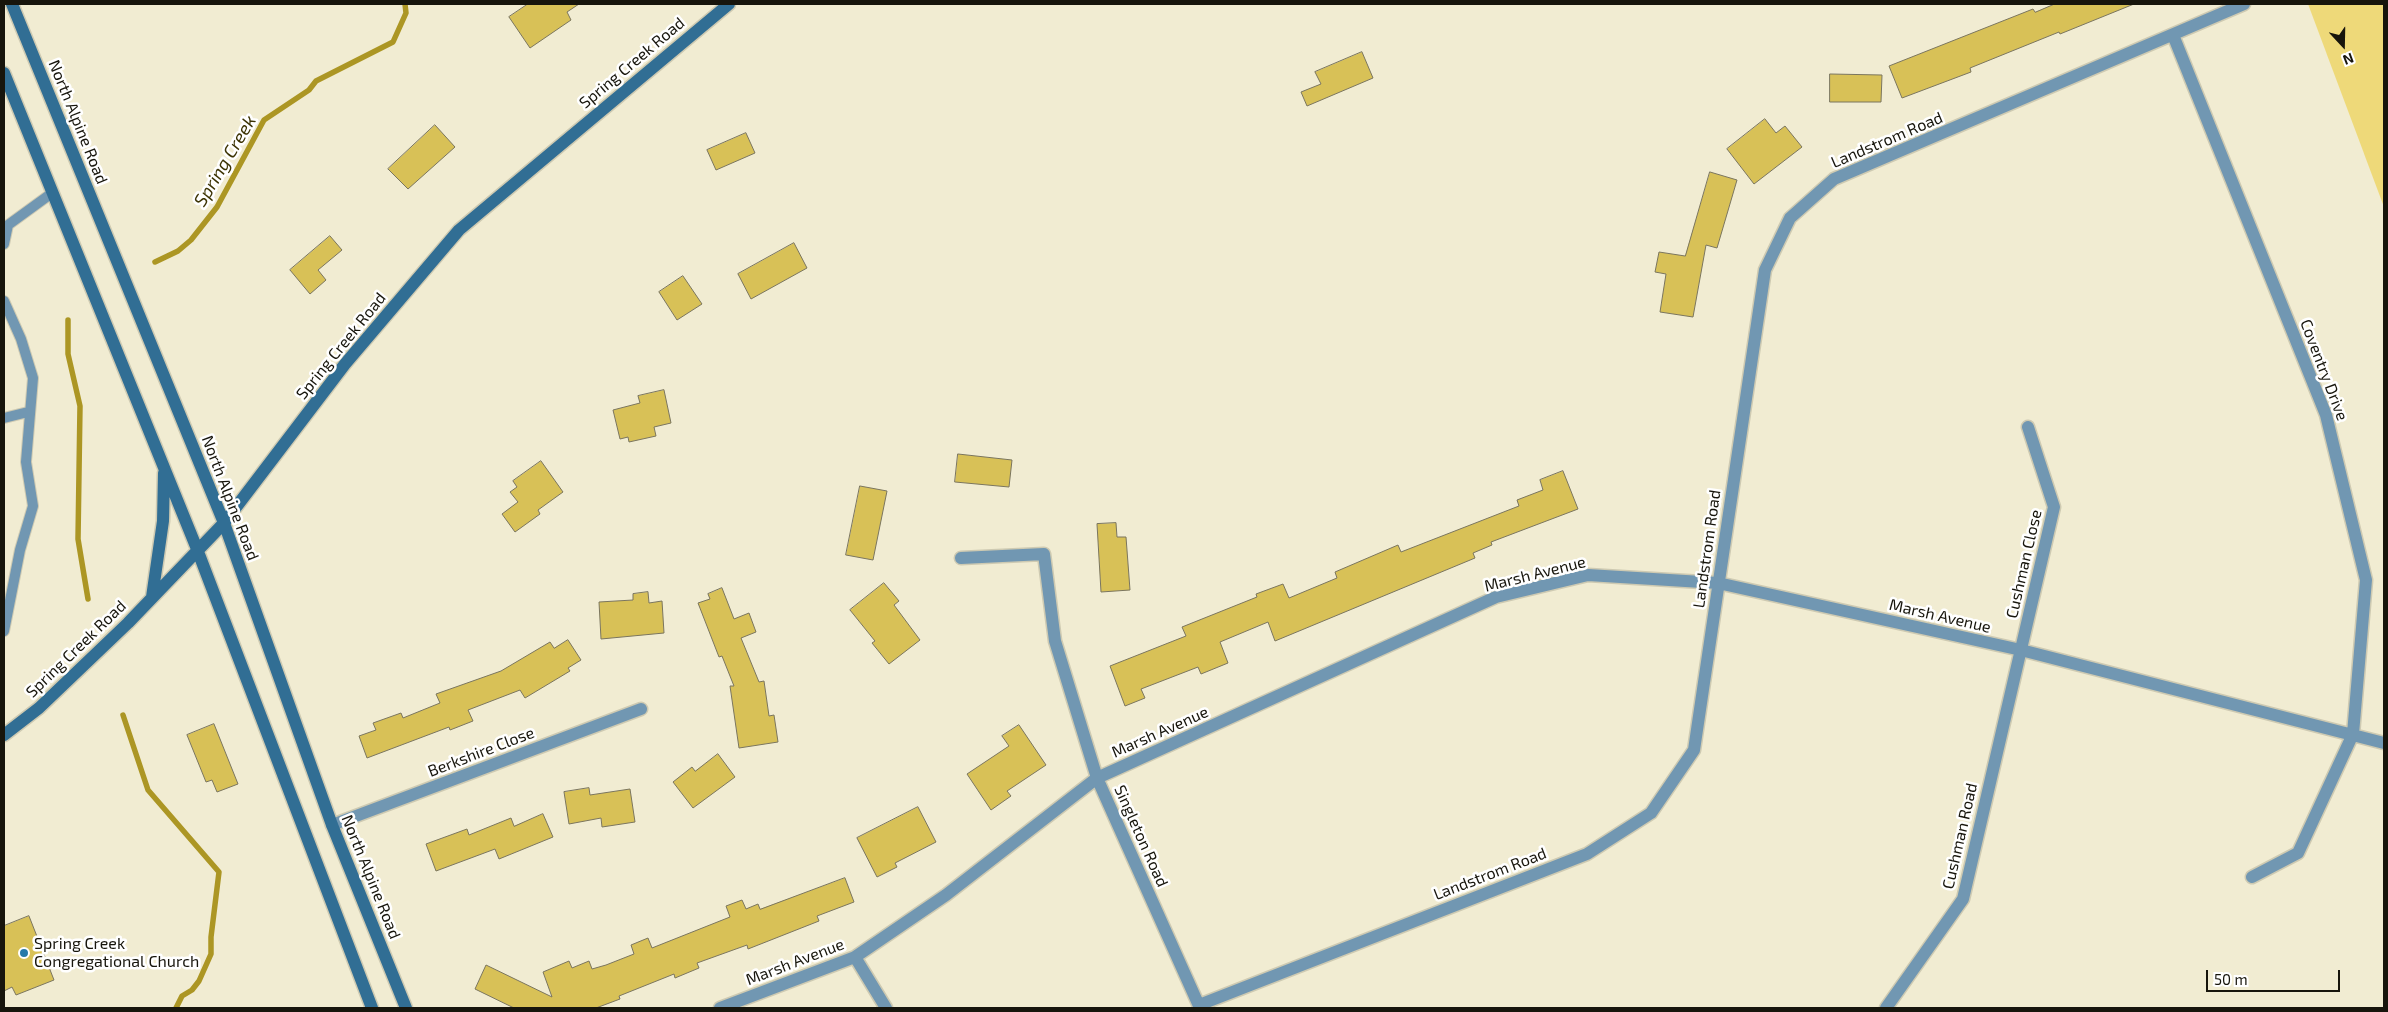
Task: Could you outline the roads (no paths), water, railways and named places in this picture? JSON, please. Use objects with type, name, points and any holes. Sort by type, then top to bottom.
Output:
[{"type":"main road","name":"North Alpine Road","points":[[12,4],[224,523],[332,825],[406,1008]]},
{"type":"main road","name":"Spring Creek Road","points":[[4,735],[39,708],[224,523],[345,364],[459,230],[729,4]]},
{"type":"main road","points":[[4,73],[197,549],[372,1008]]},
{"type":"main road","points":[[152,597],[163,521],[164,468]]},
{"type":"street","name":"Landstrom Road","points":[[1199,1007],[1587,854],[1651,813],[1694,750],[1765,270],[1790,218],[1834,179],[2173,36],[2244,4]]},
{"type":"street","name":"Coventry Drive","points":[[2173,36],[2326,415],[2366,580],[2353,734],[2298,853],[2252,877]]},
{"type":"street","name":"Cushman Close","points":[[2021,650],[2054,507],[2028,427]]},
{"type":"street","name":"Singleton Road","points":[[961,558],[1044,554],[1054,641],[1097,778],[1199,1007]]},
{"type":"street","name":"Marsh Avenue","points":[[720,1008],[854,957],[946,894],[1097,778],[1496,597],[1588,575],[1718,583],[2021,650],[2384,743]]},
{"type":"street","name":"Cushman Road","points":[[1886,1008],[1962,899],[2021,650]]},
{"type":"street","name":"Berkshire Close","points":[[332,825],[641,709]]},
{"type":"street","points":[[854,957],[886,1008]]},
{"type":"lane","points":[[4,244],[8,225],[52,193]]},
{"type":"lane","points":[[4,301],[21,339],[32,378],[28,412],[26,462],[33,506],[20,550],[4,632]]},
{"type":"lane","points":[[4,418],[28,412]]},
{"type":"waterway","name":"Spring Creek","points":[[155,262],[178,251],[191,240],[217,207],[264,120],[309,90],[316,81],[393,42],[406,13],[405,4]]},
{"type":"waterway","name":"Spring Creek","points":[[68,320],[68,354],[80,406],[78,539],[88,599]]},
{"type":"waterway","name":"Spring Creek","points":[[123,715],[148,790],[219,872],[211,937],[211,954],[199,981],[192,990],[182,996],[176,1008]]},
{"type":"place","name":"Spring Creek Congregational Church","points":[[24,953]]}]
